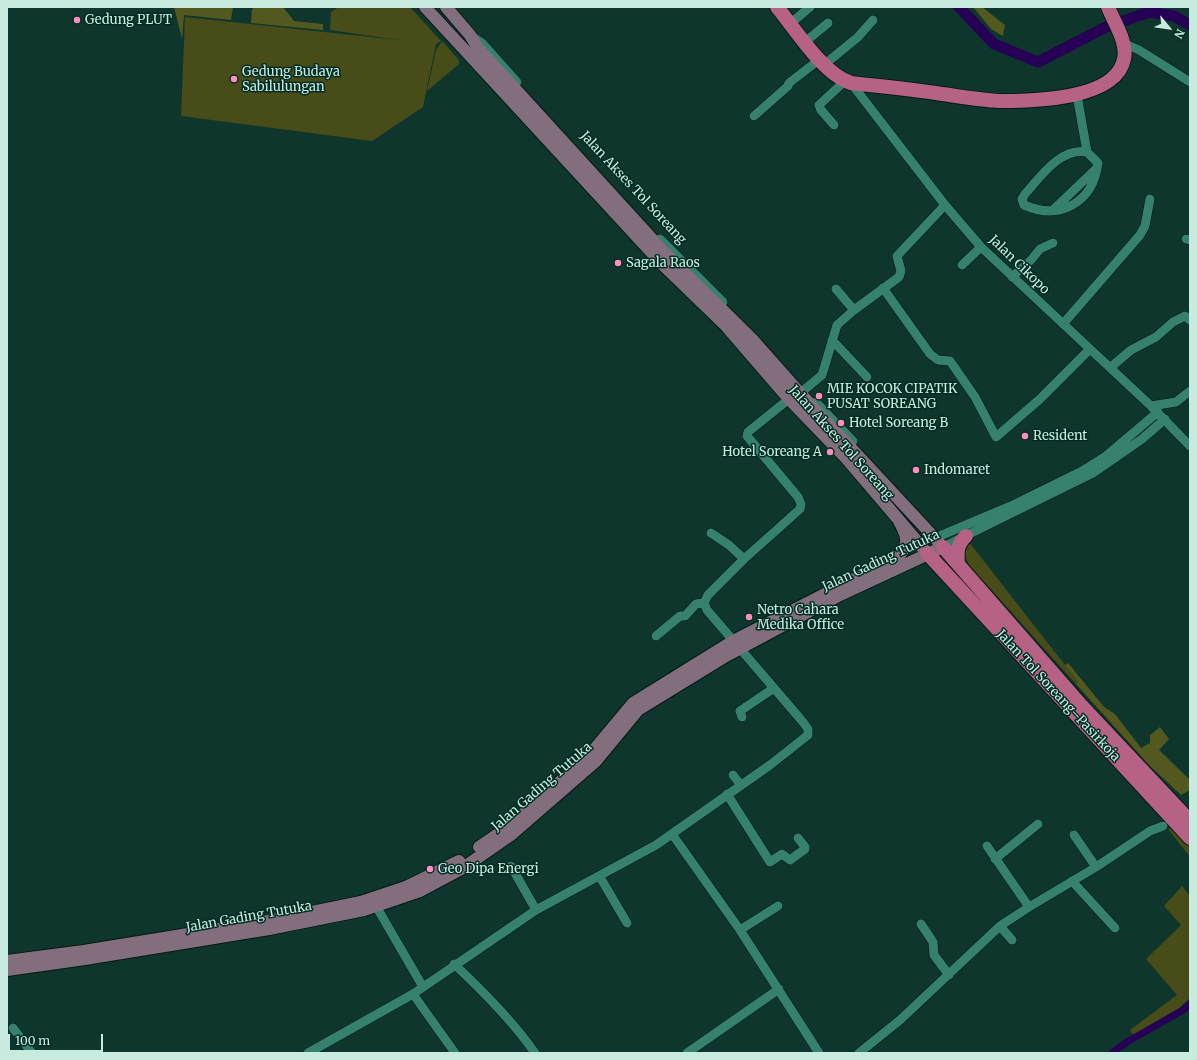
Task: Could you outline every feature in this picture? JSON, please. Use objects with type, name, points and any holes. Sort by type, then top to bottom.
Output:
[{"type":"highway","points":[[777,7],[822,62],[848,82],[1000,101],[1077,95],[1100,86],[1118,72],[1124,60],[1122,41],[1108,7]]},
{"type":"highway","points":[[958,564],[958,550],[961,540],[966,536]]},
{"type":"highway","name":"Jalan Tol Soreang–Pasirkoja","points":[[939,543],[1081,704],[1190,821]]},
{"type":"highway","name":"Jalan Tol Soreang–Pasirkoja","points":[[924,549],[1190,838]]},
{"type":"main road","name":"Jalan Akses Tol Soreang","points":[[425,7],[617,208],[754,338],[800,393],[939,543]]},
{"type":"main road","name":"Jalan Akses Tol Soreang","points":[[447,8],[470,35],[478,48],[617,208],[664,265],[846,458],[924,549]]},
{"type":"main road","name":"Jalan Gading Tutuka","points":[[7,970],[205,935],[361,902],[406,887],[459,861],[507,828],[583,761],[632,703],[899,556],[906,546],[907,538],[898,519]]},
{"type":"main road","name":"Jalan Gading Tutuka","points":[[7,961],[205,935],[277,928],[364,910],[420,891],[463,868],[512,834],[596,761],[634,713],[736,645],[840,595],[924,549],[939,543]]},
{"type":"street","points":[[791,23],[810,7]]},
{"type":"street","points":[[754,116],[788,86],[789,83],[858,37],[873,20]]},
{"type":"street","points":[[806,42],[828,23]]},
{"type":"street","name":"Jalan Akses Tol Soreang","points":[[470,35],[482,43],[667,246],[912,505],[918,513],[919,520]]},
{"type":"street","points":[[1122,41],[1190,82]]},
{"type":"street","name":"Jalan Akses Tol Soreang","points":[[460,45],[464,56],[529,128],[661,270],[719,323],[784,403],[831,450],[885,512],[898,519]]},
{"type":"street","points":[[834,125],[821,110],[819,105],[848,82]]},
{"type":"street","name":"Jalan Cikopo","points":[[848,82],[945,205],[981,247],[1111,367],[1155,409],[1190,446]]},
{"type":"street","points":[[1077,95],[1088,152],[1098,163],[1098,168],[1091,188],[1075,206],[1053,210],[1034,209],[1024,205],[1022,199],[1024,194],[1051,166],[1065,156],[1078,151],[1088,152]]},
{"type":"street","points":[[1063,324],[1143,230],[1150,199]]},
{"type":"street","points":[[804,390],[821,377],[837,325],[901,274],[898,260],[900,253],[945,205]]},
{"type":"street","points":[[1012,277],[1031,260],[1040,249],[1053,243]]},
{"type":"street","points":[[962,265],[981,247]]},
{"type":"street","points":[[883,288],[930,354],[938,360],[950,361],[975,397],[996,437],[1040,399],[1090,349]]},
{"type":"street","points":[[836,289],[854,310]]},
{"type":"street","points":[[1111,367],[1130,350],[1156,337],[1177,320],[1185,316],[1190,320]]},
{"type":"street","points":[[832,340],[867,377]]},
{"type":"street","points":[[1155,409],[1176,402],[1190,391]]},
{"type":"street","points":[[308,1053],[413,994],[454,964],[536,910],[656,846],[740,784],[770,765],[799,743],[808,733],[807,726],[736,645],[707,610],[704,603],[708,595],[744,559],[797,512],[800,507],[798,497],[747,436],[748,432],[784,403]]},
{"type":"street","name":"Jalan Gading Tutuka","points":[[939,543],[1082,471],[1106,456],[1155,409]]},
{"type":"street","name":"Jalan Gading Tutuka","points":[[939,543],[966,536],[1094,473],[1142,439],[1165,420]]},
{"type":"street","points":[[711,533],[729,545],[744,559]]},
{"type":"street","points":[[656,636],[680,616],[685,616],[696,604],[704,603]]},
{"type":"street","points":[[742,716],[740,711],[774,688]]},
{"type":"street","points":[[733,775],[740,784]]},
{"type":"street","points":[[727,794],[768,861],[771,862],[782,854],[790,860],[805,849],[798,838]]},
{"type":"street","points":[[996,859],[1038,824]]},
{"type":"street","points":[[859,1053],[900,1020],[1000,926],[1096,867],[1150,831],[1163,826]]},
{"type":"street","points":[[672,834],[740,930],[819,1053]]},
{"type":"street","points":[[1074,835],[1096,867]]},
{"type":"street","points":[[987,846],[1029,907]]},
{"type":"street","points":[[511,866],[536,910]]},
{"type":"street","points":[[600,877],[627,924]]},
{"type":"street","points":[[1072,881],[1115,928]]},
{"type":"street","points":[[376,906],[423,987]]},
{"type":"street","points":[[740,930],[778,906]]},
{"type":"street","points":[[922,924],[933,942],[933,954],[948,975]]},
{"type":"street","points":[[1000,926],[1012,940]]},
{"type":"street","points":[[454,964],[512,1023],[535,1053]]},
{"type":"street","points":[[687,1053],[779,990]]},
{"type":"street","points":[[413,994],[455,1053]]},
{"type":"street","points":[[13,1028],[32,1053]]},
{"type":"green space","points":[[174,7],[233,7],[231,20],[184,15],[182,39]]},
{"type":"green space","points":[[256,7],[283,7],[294,21],[323,24],[323,30],[251,23],[252,9]]},
{"type":"green space","points":[[339,7],[410,7],[441,41],[436,44],[423,107],[372,141],[181,116],[185,17],[399,40],[330,30],[331,12]]},
{"type":"green space","points":[[973,7],[982,7],[1005,25],[1003,36],[991,29]]},
{"type":"green space","points":[[442,41],[459,60],[459,64],[427,91],[436,50]]},
{"type":"green space","points":[[969,542],[1078,682],[1076,684],[969,565],[964,554]]},
{"type":"green space","points":[[1068,663],[1104,707],[1115,714],[1141,748],[1150,743],[1150,735],[1160,727],[1169,739],[1159,750],[1190,780],[1190,790],[1181,795],[1150,766],[1076,684],[1078,682],[1065,665]]},
{"type":"green space","points":[[1170,828],[1190,846],[1190,857],[1168,829]]},
{"type":"green space","points":[[1182,886],[1190,896],[1190,998],[1179,1008],[1134,1036],[1130,1030],[1177,995],[1146,959],[1181,925],[1164,906]]},
{"type":"waterway","points":[[959,7],[994,44],[1038,62],[1106,27],[1149,12],[1174,16],[1190,25]]},
{"type":"waterway","points":[[1112,1053],[1127,1042],[1183,1010],[1190,1004]]},
{"type":"place","name":"Gedung PLUT","points":[[77,20]]},
{"type":"place","name":"Gedung Budaya Sabilulungan","points":[[234,79]]},
{"type":"place","name":"Sagala Raos","points":[[618,263]]},
{"type":"place","name":"MIE KOCOK CIPATIK PUSAT SOREANG","points":[[819,396]]},
{"type":"place","name":"Hotel Soreang B","points":[[841,423]]},
{"type":"place","name":"Resident","points":[[1025,436]]},
{"type":"place","name":"Hotel Soreang A","points":[[830,452]]},
{"type":"place","name":"Indomaret","points":[[916,470]]},
{"type":"place","name":"Netro Cahara Medika Office","points":[[749,617]]},
{"type":"place","name":"Geo Dipa Energi","points":[[430,869]]}]
